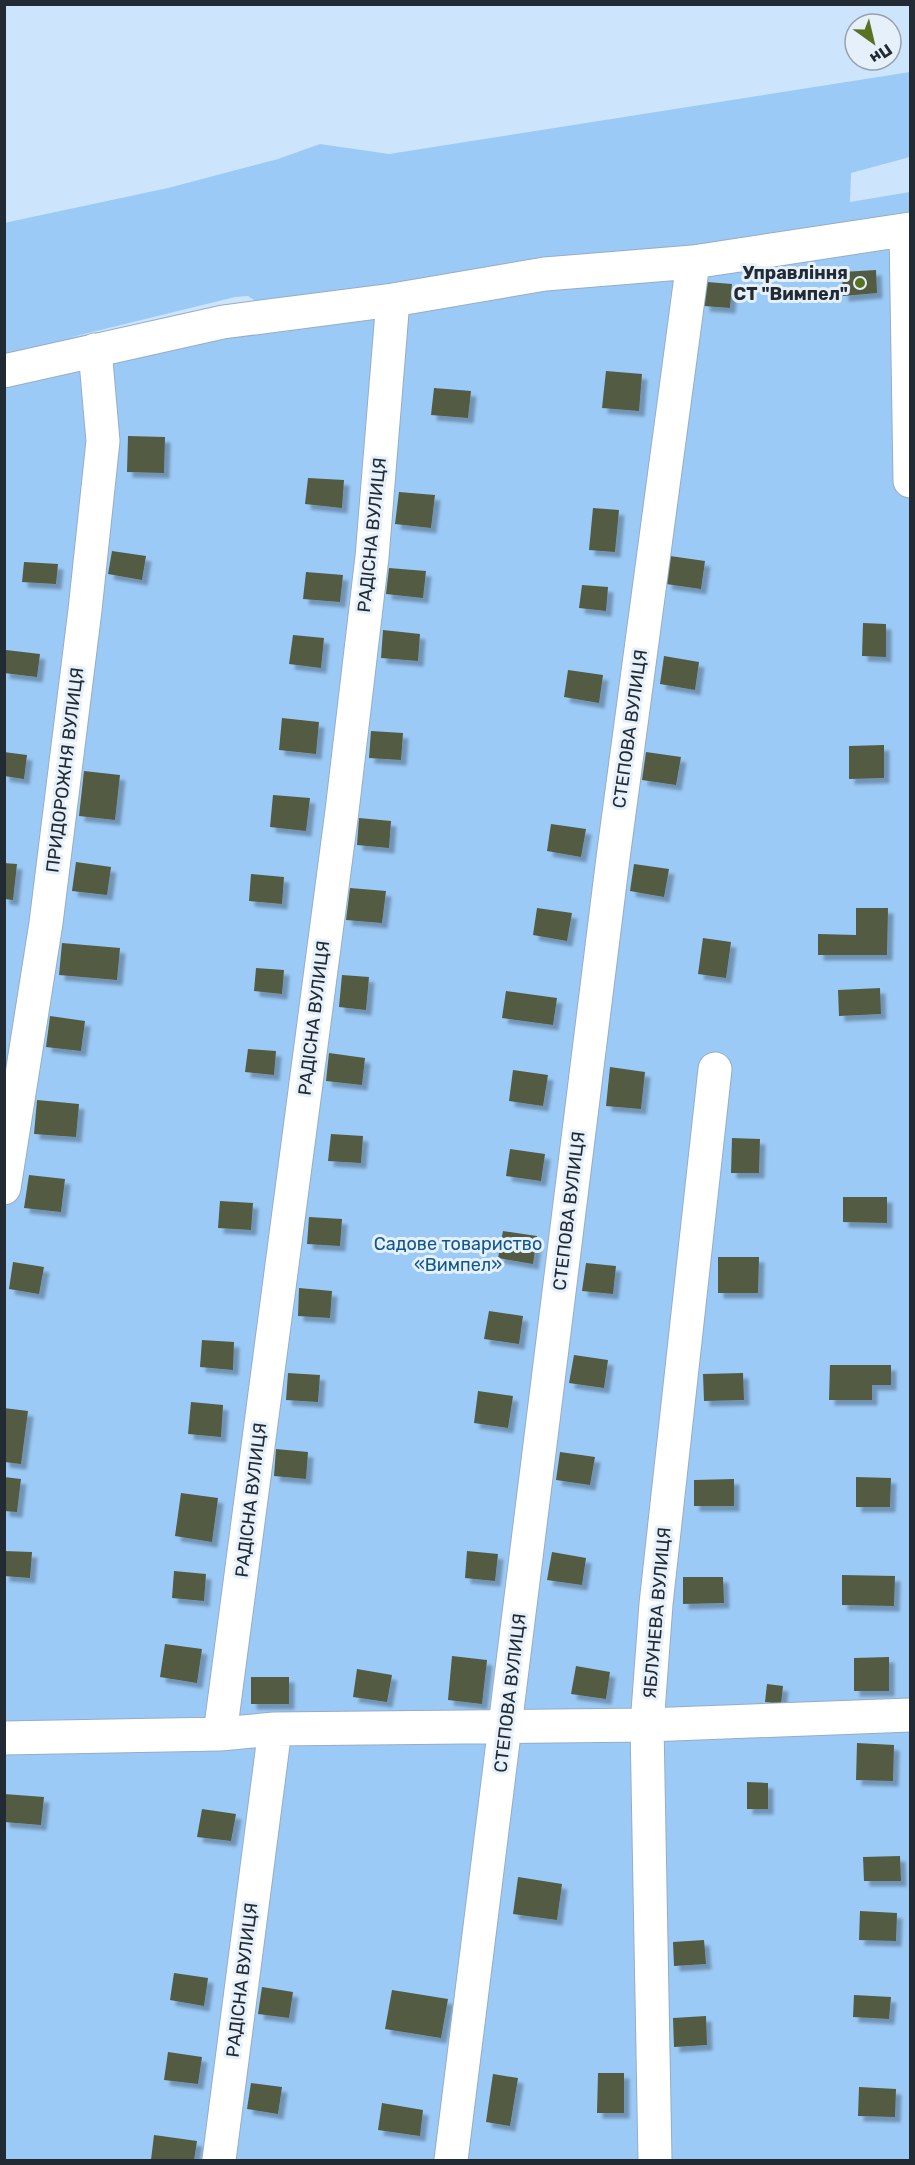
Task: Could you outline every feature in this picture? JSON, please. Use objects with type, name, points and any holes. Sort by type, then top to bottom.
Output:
[{"type":"lane","points":[[4,371],[223,322],[393,300],[545,274],[693,262],[908,230],[910,481]]},
{"type":"lane","name":"СТЕПОВА ВУЛИЦЯ","points":[[451,2160],[613,858],[693,262]]},
{"type":"lane","name":"РАДІСНА ВУЛИЦЯ","points":[[220,1734],[342,811],[372,557],[393,300]]},
{"type":"lane","name":"ПРИДОРОЖНЯ ВУЛИЦЯ","points":[[4,1188],[46,923],[85,610],[103,441],[94,350]]},
{"type":"lane","name":"ЯБЛУНЕВА ВУЛИЦЯ","points":[[655,2160],[647,1725],[656,1604],[715,1069]]},
{"type":"lane","points":[[4,1738],[220,1734],[275,1729],[647,1725],[910,1715]]},
{"type":"lane","name":"РАДІСНА ВУЛИЦЯ","points":[[219,2160],[275,1729]]},
{"type":"green space","name":"Садове товариство «Вимпел»","points":[[910,72],[910,157],[851,173],[850,202],[910,192],[910,2160],[5,2160],[4,223],[168,188],[278,159],[320,144],[389,154]],"holes":[[[248,296],[260,304],[72,337],[235,297]]]},
{"type":"building","name":"Управління СТ \"Вимпел\"","points":[[876,270],[877,293],[843,296],[842,272]]},
{"type":"building","points":[[707,282],[732,284],[730,308],[704,306]]},
{"type":"building","points":[[606,371],[642,374],[639,411],[602,408]]},
{"type":"building","points":[[434,388],[471,391],[468,418],[431,415]]},
{"type":"building","points":[[128,436],[165,437],[164,473],[127,472]]},
{"type":"building","points":[[308,478],[344,480],[342,508],[305,504]]},
{"type":"building","points":[[399,492],[435,495],[431,528],[395,524]]},
{"type":"building","points":[[593,508],[619,510],[615,552],[589,550]]},
{"type":"building","points":[[112,551],[146,556],[142,580],[108,574]]},
{"type":"building","points":[[670,556],[705,561],[701,589],[666,584]]},
{"type":"building","points":[[24,562],[58,564],[56,584],[22,582]]},
{"type":"building","points":[[389,568],[426,571],[423,598],[386,594]]},
{"type":"building","points":[[306,572],[343,575],[340,602],[303,599]]},
{"type":"building","points":[[582,585],[608,587],[606,611],[579,608]]},
{"type":"building","points":[[863,623],[886,624],[886,657],[862,656]]},
{"type":"building","points":[[383,630],[420,634],[418,661],[381,658]]},
{"type":"building","points":[[293,635],[324,638],[321,668],[289,664]]},
{"type":"building","points":[[6,650],[40,654],[37,677],[4,673]]},
{"type":"building","points":[[664,656],[699,662],[695,690],[660,684]]},
{"type":"building","points":[[568,670],[603,675],[599,703],[564,697]]},
{"type":"building","points":[[282,718],[319,722],[316,754],[279,750]]},
{"type":"building","points":[[371,731],[403,733],[401,760],[369,758]]},
{"type":"building","points":[[884,745],[884,778],[849,779],[849,746]]},
{"type":"building","points":[[4,752],[27,755],[24,779],[4,776]]},
{"type":"building","points":[[646,752],[681,757],[676,785],[642,780]]},
{"type":"building","points":[[84,771],[120,775],[115,820],[79,816]]},
{"type":"building","points":[[273,795],[310,798],[306,831],[270,827]]},
{"type":"building","points":[[359,818],[391,821],[389,848],[357,845]]},
{"type":"building","points":[[551,824],[586,829],[581,857],[547,851]]},
{"type":"building","points":[[76,862],[111,867],[107,895],[72,891]]},
{"type":"building","points":[[4,863],[17,864],[13,900],[4,899]]},
{"type":"building","points":[[634,864],[669,869],[664,897],[630,891]]},
{"type":"building","points":[[251,874],[284,877],[282,904],[249,901]]},
{"type":"building","points":[[350,888],[386,891],[382,923],[346,920]]},
{"type":"building","points":[[537,908],[572,913],[567,941],[533,935]]},
{"type":"building","points":[[856,908],[888,908],[887,955],[818,955],[818,934],[856,935]]},
{"type":"building","points":[[703,938],[731,942],[726,978],[698,974]]},
{"type":"building","points":[[62,943],[120,948],[117,980],[59,975]]},
{"type":"building","points":[[256,968],[284,970],[282,994],[254,991]]},
{"type":"building","points":[[342,975],[369,977],[366,1010],[339,1007]]},
{"type":"building","points":[[880,988],[881,1014],[839,1016],[838,990]]},
{"type":"building","points":[[506,991],[557,998],[553,1025],[502,1018]]},
{"type":"building","points":[[50,1016],[85,1021],[81,1051],[46,1047]]},
{"type":"building","points":[[248,1049],[276,1051],[274,1075],[245,1072]]},
{"type":"building","points":[[329,1053],[365,1058],[362,1085],[326,1081]]},
{"type":"building","points":[[610,1067],[645,1072],[641,1109],[606,1106]]},
{"type":"building","points":[[513,1070],[548,1075],[543,1106],[509,1101]]},
{"type":"building","points":[[37,1100],[79,1104],[76,1137],[34,1134]]},
{"type":"building","points":[[331,1134],[363,1136],[361,1163],[328,1161]]},
{"type":"building","points":[[732,1138],[760,1139],[759,1173],[731,1173]]},
{"type":"building","points":[[510,1149],[545,1154],[541,1181],[506,1176]]},
{"type":"building","points":[[29,1175],[65,1179],[61,1212],[24,1208]]},
{"type":"building","points":[[843,1197],[887,1197],[887,1223],[843,1222]]},
{"type":"building","points":[[220,1201],[253,1203],[251,1230],[218,1228]]},
{"type":"building","points":[[309,1217],[342,1219],[340,1246],[307,1244]]},
{"type":"building","points":[[503,1231],[537,1236],[533,1264],[498,1258]]},
{"type":"building","points":[[718,1257],[759,1257],[758,1293],[718,1293]]},
{"type":"building","points":[[13,1262],[44,1267],[39,1294],[9,1289]]},
{"type":"building","points":[[586,1263],[616,1266],[613,1294],[582,1291]]},
{"type":"building","points":[[299,1288],[332,1291],[330,1318],[298,1316]]},
{"type":"building","points":[[489,1311],[523,1316],[519,1344],[484,1339]]},
{"type":"building","points":[[202,1340],[234,1342],[233,1370],[200,1367]]},
{"type":"building","points":[[574,1355],[608,1360],[604,1388],[569,1383]]},
{"type":"building","points":[[830,1365],[891,1365],[891,1385],[872,1385],[872,1400],[829,1400]]},
{"type":"building","points":[[288,1373],[320,1375],[318,1402],[286,1400]]},
{"type":"building","points":[[743,1373],[744,1400],[704,1401],[703,1374]]},
{"type":"building","points":[[478,1391],[513,1396],[508,1428],[474,1423]]},
{"type":"building","points":[[191,1402],[223,1405],[221,1437],[188,1434]]},
{"type":"building","points":[[4,1408],[28,1411],[21,1464],[4,1462]]},
{"type":"building","points":[[276,1449],[308,1452],[306,1479],[274,1476]]},
{"type":"building","points":[[560,1452],[595,1457],[590,1485],[556,1480]]},
{"type":"building","points":[[4,1477],[21,1479],[17,1512],[4,1511]]},
{"type":"building","points":[[856,1477],[891,1478],[890,1507],[856,1507]]},
{"type":"building","points":[[734,1479],[734,1506],[694,1506],[694,1480]]},
{"type":"building","points":[[181,1493],[218,1498],[212,1542],[175,1536]]},
{"type":"building","points":[[4,1551],[32,1552],[30,1578],[4,1576]]},
{"type":"building","points":[[467,1551],[498,1554],[495,1581],[465,1578]]},
{"type":"building","points":[[552,1552],[586,1558],[582,1585],[547,1580]]},
{"type":"building","points":[[174,1571],[206,1574],[204,1601],[172,1598]]},
{"type":"building","points":[[842,1575],[895,1576],[894,1606],[842,1605]]},
{"type":"building","points":[[683,1577],[723,1577],[724,1603],[683,1604]]},
{"type":"building","points":[[165,1644],[202,1649],[197,1683],[160,1677]]},
{"type":"building","points":[[452,1656],[487,1660],[482,1704],[448,1700]]},
{"type":"building","points":[[889,1657],[889,1691],[854,1691],[854,1658]]},
{"type":"building","points":[[576,1666],[610,1672],[606,1699],[571,1694]]},
{"type":"building","points":[[357,1669],[392,1675],[387,1702],[353,1697]]},
{"type":"building","points":[[251,1677],[289,1677],[289,1704],[251,1704]]},
{"type":"building","points":[[767,1684],[783,1686],[781,1704],[765,1702]]},
{"type":"building","points":[[857,1743],[894,1745],[893,1781],[856,1780]]},
{"type":"building","points":[[747,1782],[768,1783],[768,1809],[747,1809]]},
{"type":"building","points":[[4,1794],[44,1797],[41,1825],[4,1822]]},
{"type":"building","points":[[202,1809],[236,1814],[231,1841],[197,1837]]},
{"type":"building","points":[[900,1856],[901,1881],[864,1881],[863,1857]]},
{"type":"building","points":[[518,1877],[562,1884],[557,1920],[513,1914]]},
{"type":"building","points":[[860,1911],[897,1913],[896,1941],[859,1940]]},
{"type":"building","points":[[704,1940],[706,1964],[674,1966],[673,1942]]},
{"type":"building","points":[[174,1973],[208,1978],[204,2006],[170,2000]]},
{"type":"building","points":[[262,1987],[293,1992],[289,2018],[258,2014]]},
{"type":"building","points":[[392,1990],[448,1999],[441,2038],[385,2029]]},
{"type":"building","points":[[854,1995],[891,1997],[889,2019],[853,2017]]},
{"type":"building","points":[[706,2016],[707,2045],[674,2047],[673,2018]]},
{"type":"building","points":[[168,2052],[202,2057],[198,2084],[164,2080]]},
{"type":"building","points":[[598,2073],[624,2073],[624,2113],[597,2113]]},
{"type":"building","points":[[493,2074],[518,2078],[510,2126],[486,2122]]},
{"type":"building","points":[[251,2083],[282,2087],[278,2114],[247,2109]]},
{"type":"building","points":[[859,2087],[896,2089],[895,2117],[858,2116]]},
{"type":"building","points":[[382,2103],[423,2110],[420,2136],[378,2130]]},
{"type":"building","points":[[154,2135],[197,2141],[194,2160],[151,2160]]},
{"type":"place","name":"Управління СТ \"Вимпел\"","points":[[860,283]]}]
